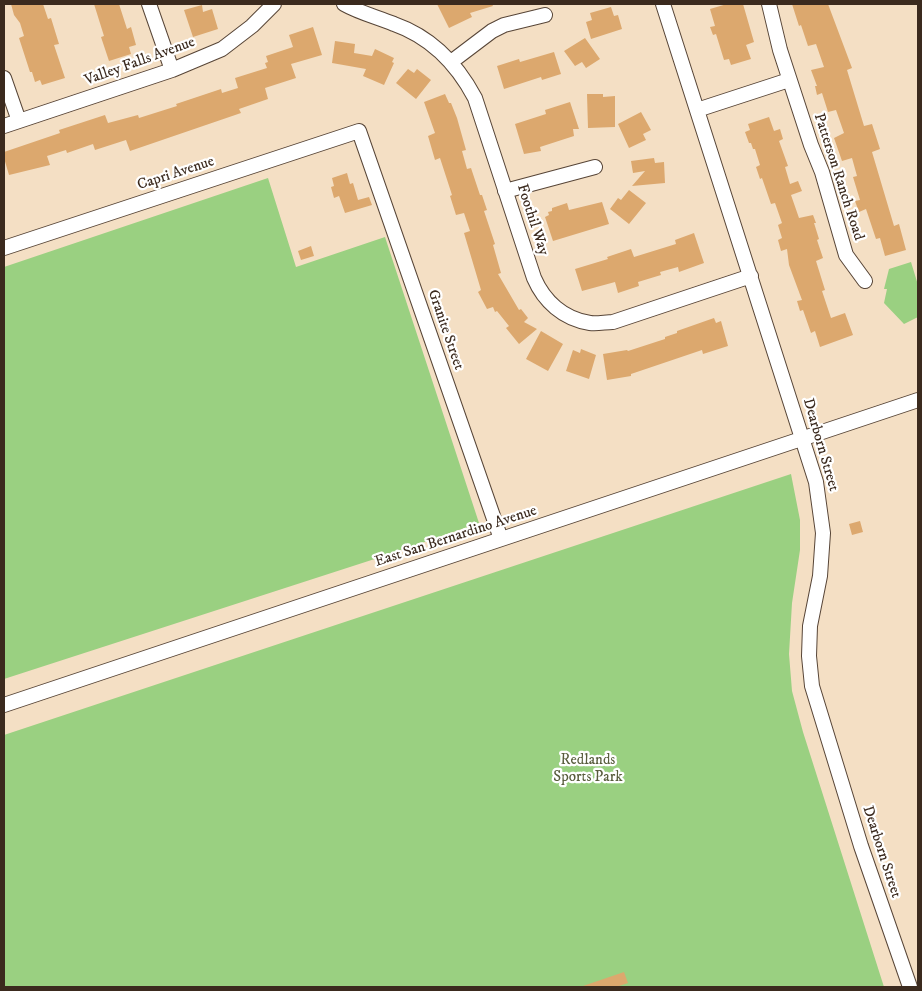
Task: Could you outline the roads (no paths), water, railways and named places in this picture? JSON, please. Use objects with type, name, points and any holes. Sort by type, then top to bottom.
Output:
[{"type":"street","points":[[149,4],[172,70]]},
{"type":"street","name":"Valley Falls Avenue","points":[[4,126],[172,70],[222,49],[252,26],[274,4]]},
{"type":"street","name":"Foothil Way","points":[[344,4],[357,11],[416,33],[437,48],[466,81],[475,98],[526,258],[538,289],[556,308],[571,318],[590,323],[613,322],[751,276]]},
{"type":"street","name":"Dearborn Street","points":[[663,4],[816,482],[823,533],[820,576],[810,626],[809,656],[812,686],[861,846],[910,987]]},
{"type":"street","name":"Patterson Ranch Road","points":[[769,4],[789,80],[810,145],[822,172],[846,255],[865,281]]},
{"type":"street","points":[[451,62],[492,31],[545,15]]},
{"type":"street","points":[[4,78],[19,121]]},
{"type":"street","points":[[697,110],[789,80]]},
{"type":"street","name":"Capri Avenue","points":[[4,248],[359,131]]},
{"type":"street","name":"Granite Street","points":[[359,131],[501,539]]},
{"type":"street","points":[[506,191],[595,166]]},
{"type":"street","name":"East San Bernardino Avenue","points":[[4,705],[918,400]]},
{"type":"park label","name":"Redlands Sports Park","points":[[588,770]]}]
